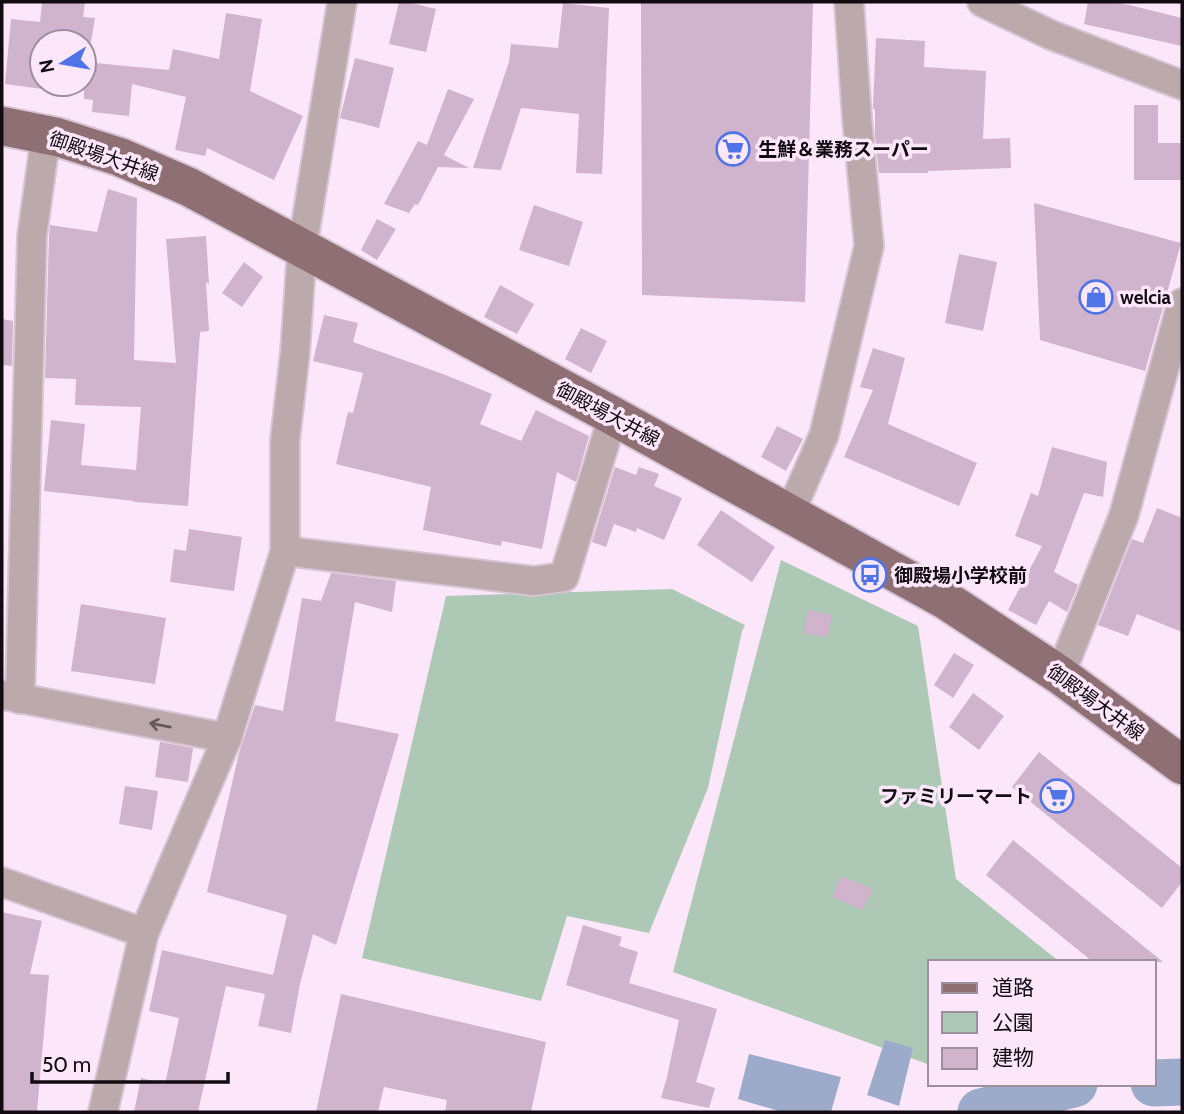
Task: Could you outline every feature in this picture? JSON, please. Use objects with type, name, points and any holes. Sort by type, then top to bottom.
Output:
[{"type":"main road","name":"御殿場大井線","points":[[2,126],[57,136],[120,157],[189,187],[613,416],[947,601],[1060,675],[1182,765]]},
{"type":"street","points":[[103,1112],[144,933],[227,738],[285,551],[285,440],[295,353],[302,249],[342,2]]},
{"type":"street","points":[[790,513],[824,435],[869,246],[849,2]]},
{"type":"street","points":[[994,4],[1051,35],[1182,85]]},
{"type":"street","points":[[46,135],[14,385],[11,697],[227,738]]},
{"type":"street","points":[[1060,675],[1124,515],[1182,303]]},
{"type":"street","points":[[285,551],[533,581],[565,577],[613,416]]},
{"type":"street","points":[[2,881],[144,933]]},
{"type":"green space","points":[[781,560],[918,626],[956,879],[1057,960],[928,960],[928,1064],[673,972]]},
{"type":"green space","points":[[672,589],[745,625],[708,788],[649,933],[567,916],[541,1001],[362,958],[446,596]]},
{"type":"water","points":[[885,1040],[913,1048],[899,1106],[867,1095]]},
{"type":"water","points":[[749,1054],[841,1077],[831,1112],[782,1112],[738,1099]]},
{"type":"building","points":[[42,2],[85,2],[83,17],[95,18],[93,28],[28,28],[28,87],[5,84],[11,19],[40,22]]},
{"type":"building","points":[[399,2],[436,9],[426,52],[389,44]]},
{"type":"building","points":[[641,2],[813,2],[805,302],[642,295]]},
{"type":"building","points":[[1088,2],[1129,5],[1182,18],[1182,46],[1084,24]]},
{"type":"building","points":[[563,3],[609,8],[602,174],[576,173],[579,114],[521,108],[501,170],[473,168],[509,62],[511,44],[558,48]]},
{"type":"building","points":[[226,13],[262,19],[250,91],[303,116],[274,180],[207,148],[205,156],[175,150],[186,97],[132,84],[129,116],[92,112],[93,100],[84,99],[98,98],[98,63],[169,70],[173,49],[219,59]]},
{"type":"building","points":[[876,38],[925,41],[924,67],[986,71],[983,139],[1010,138],[1011,168],[879,173],[873,109]]},
{"type":"building","points":[[355,58],[394,68],[379,128],[340,118]]},
{"type":"building","points":[[448,89],[474,99],[444,155],[469,168],[438,167],[418,205],[415,204],[409,213],[384,204],[418,141],[427,145]]},
{"type":"building","points":[[1134,105],[1158,105],[1158,143],[1182,143],[1182,180],[1134,180]]},
{"type":"building","points":[[108,189],[137,198],[134,360],[176,363],[166,239],[206,236],[209,331],[200,332],[188,506],[44,491],[51,420],[85,424],[81,465],[136,470],[141,407],[75,405],[76,379],[45,378],[50,225],[97,232]]},
{"type":"building","points":[[1034,203],[1181,243],[1145,371],[1040,340]]},
{"type":"building","points":[[534,205],[583,222],[569,266],[519,250]]},
{"type":"building","points":[[377,219],[396,229],[377,260],[361,250]]},
{"type":"building","points":[[959,254],[997,262],[983,331],[945,323]]},
{"type":"building","points":[[244,262],[263,277],[242,307],[222,293]]},
{"type":"building","points":[[500,285],[534,304],[517,334],[484,317]]},
{"type":"building","points":[[324,315],[358,323],[353,342],[492,394],[480,424],[521,441],[536,410],[589,436],[576,482],[557,472],[542,549],[502,541],[501,546],[423,530],[431,487],[336,464],[348,412],[353,413],[363,373],[313,361]]},
{"type":"building","points":[[2,319],[13,321],[12,366],[2,365]]},
{"type":"building","points":[[581,328],[607,341],[591,373],[565,359]]},
{"type":"building","points":[[873,348],[905,358],[888,424],[977,463],[959,506],[844,457],[873,390],[860,387]]},
{"type":"building","points":[[777,426],[803,439],[786,471],[761,457]]},
{"type":"building","points":[[1052,447],[1107,462],[1103,497],[1084,493],[1054,572],[1078,585],[1067,612],[1049,601],[1036,625],[1008,610],[1042,546],[1015,536],[1031,493],[1038,496]]},
{"type":"building","points":[[615,467],[636,475],[639,467],[659,474],[654,486],[682,498],[664,540],[637,528],[636,532],[614,524],[606,547],[592,542]]},
{"type":"building","points":[[1157,508],[1182,518],[1182,632],[1137,614],[1128,636],[1098,625],[1132,539],[1143,543]]},
{"type":"building","points":[[721,510],[775,547],[752,582],[697,545]]},
{"type":"building","points":[[189,529],[242,537],[234,591],[170,582],[174,549],[186,551]]},
{"type":"building","points":[[331,573],[396,581],[392,612],[355,602],[335,721],[399,734],[336,945],[313,934],[291,1033],[258,1026],[265,994],[226,986],[198,1112],[134,1112],[141,1078],[165,1084],[179,1018],[149,1011],[162,950],[273,975],[287,915],[207,892],[239,753],[255,705],[283,711],[302,598],[321,601]]},
{"type":"building","points":[[81,604],[166,618],[155,684],[71,671]]},
{"type":"building","points":[[808,610],[832,615],[827,638],[804,633]]},
{"type":"building","points":[[954,653],[974,665],[953,698],[934,685]]},
{"type":"building","points":[[973,693],[1004,716],[979,750],[949,727]]},
{"type":"building","points":[[160,742],[193,748],[188,782],[155,777]]},
{"type":"building","points":[[1039,752],[1182,868],[1182,882],[1162,908],[1012,787]]},
{"type":"building","points":[[125,786],[158,791],[152,830],[119,824]]},
{"type":"building","points":[[1013,840],[1163,962],[1091,960],[986,875]]},
{"type":"building","points":[[841,876],[872,889],[863,910],[832,897]]},
{"type":"building","points":[[2,912],[42,921],[30,974],[49,975],[37,1112],[2,1112]]},
{"type":"building","points":[[583,925],[622,937],[619,946],[638,952],[629,983],[717,1009],[696,1082],[715,1088],[709,1108],[661,1098],[679,1020],[566,985]]},
{"type":"building","points":[[341,994],[546,1042],[531,1112],[445,1112],[447,1100],[384,1087],[378,1112],[316,1112]]},
{"type":"waterway","points":[[1156,1083],[1182,1082]]},
{"type":"waterway","points":[[981,1112],[1066,1086]]},
{"type":"place","name":"生鮮＆業務スーパー","points":[[733,149]]},
{"type":"place","name":"welcia","points":[[1096,297]]},
{"type":"place","name":"御殿場小学校前","points":[[870,575]]},
{"type":"place","name":"ファミリーマート","points":[[1057,796]]}]
